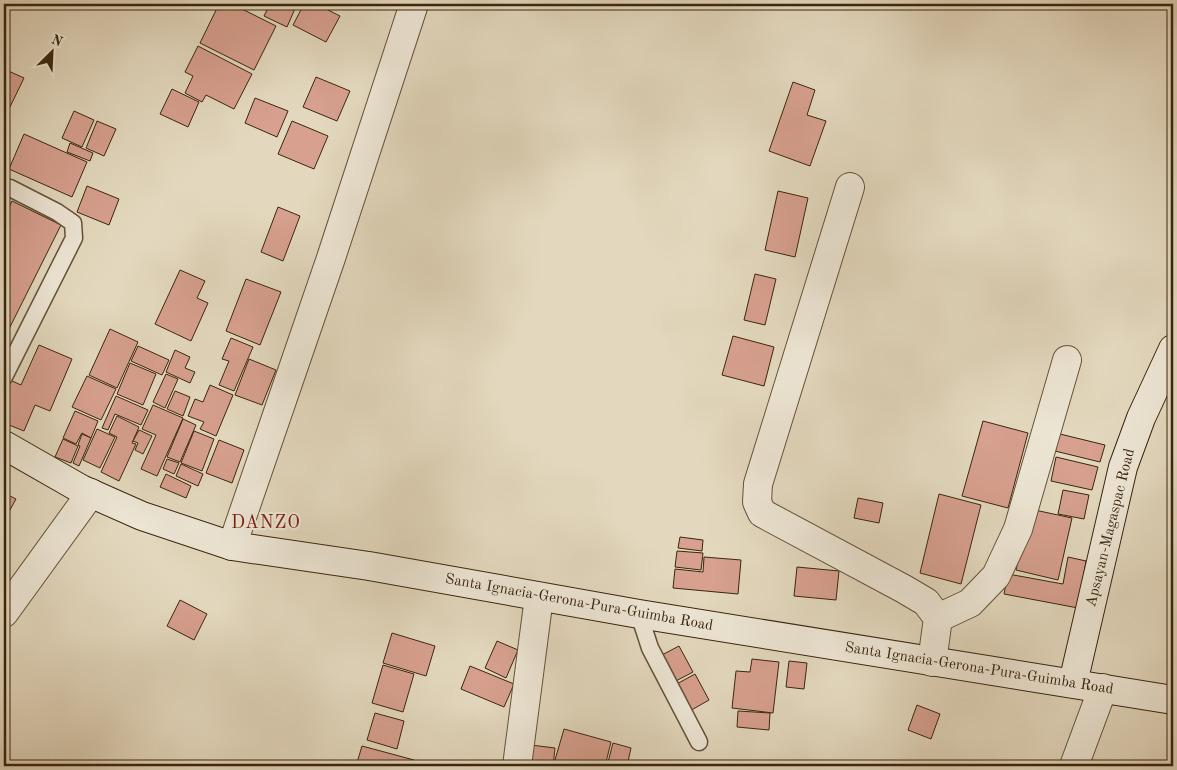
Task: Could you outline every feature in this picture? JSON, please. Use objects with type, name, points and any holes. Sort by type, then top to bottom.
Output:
[{"type":"street","points":[[232,546],[331,258],[414,4]]},
{"type":"street","points":[[850,187],[758,484],[757,502],[762,513],[926,602],[938,618],[932,662]]},
{"type":"street","name":"Apsayan-Magaspac Road","points":[[1072,683],[1123,467],[1141,418],[1173,349]]},
{"type":"street","points":[[938,618],[970,603],[996,576],[1018,529],[1067,360]]},
{"type":"street","name":"Santa Ignacia-Gerona-Pura-Guimba Road","points":[[4,445],[91,493],[142,516],[232,546],[369,566],[639,614],[1173,700]]},
{"type":"street","points":[[4,613],[91,493]]},
{"type":"street","points":[[517,766],[539,597]]},
{"type":"street","points":[[1074,766],[1103,688]]},
{"type":"lane","points":[[4,189],[10,188],[57,212],[73,223],[74,238],[4,377]]},
{"type":"lane","points":[[639,614],[650,648],[699,742]]},
{"type":"building","points":[[219,4],[232,4],[276,26],[254,70],[200,43]]},
{"type":"building","points":[[270,4],[297,4],[287,27],[264,16]]},
{"type":"building","points":[[304,4],[316,4],[340,16],[326,42],[293,25]]},
{"type":"building","points":[[198,46],[252,74],[234,109],[206,95],[202,102],[185,93],[193,76],[185,72]]},
{"type":"building","points":[[4,69],[24,78],[10,107],[4,104]]},
{"type":"building","points":[[316,77],[350,91],[337,121],[303,107]]},
{"type":"building","points":[[793,82],[815,90],[807,115],[826,121],[810,166],[769,151]]},
{"type":"building","points":[[172,89],[199,102],[188,127],[160,114]]},
{"type":"building","points":[[255,98],[288,111],[277,137],[245,123]]},
{"type":"building","points":[[74,111],[94,120],[82,147],[62,138]]},
{"type":"building","points":[[97,121],[116,129],[104,156],[86,148]]},
{"type":"building","points":[[292,121],[328,136],[314,169],[278,154]]},
{"type":"building","points":[[24,134],[87,162],[72,197],[9,169]]},
{"type":"building","points":[[70,143],[93,153],[90,161],[67,152]]},
{"type":"building","points":[[87,186],[119,199],[109,225],[77,212]]},
{"type":"building","points":[[778,191],[808,198],[795,257],[765,250]]},
{"type":"building","points":[[12,201],[61,225],[4,339],[4,218]]},
{"type":"building","points":[[278,207],[300,216],[283,261],[261,252]]},
{"type":"building","points":[[180,270],[205,281],[197,298],[208,303],[191,341],[155,324]]},
{"type":"building","points":[[755,274],[776,279],[765,325],[744,320]]},
{"type":"building","points":[[246,279],[281,292],[260,345],[226,331]]},
{"type":"building","points":[[110,329],[138,342],[117,388],[89,375]]},
{"type":"building","points":[[733,336],[774,347],[764,386],[722,375]]},
{"type":"building","points":[[231,338],[253,347],[234,391],[219,385],[229,361],[222,359]]},
{"type":"building","points":[[39,345],[72,359],[50,411],[35,405],[24,431],[4,423],[4,395],[10,380],[21,385]]},
{"type":"building","points":[[138,346],[169,360],[162,375],[131,361]]},
{"type":"building","points":[[175,350],[190,357],[185,368],[195,372],[190,383],[166,372]]},
{"type":"building","points":[[249,359],[276,370],[262,405],[235,395]]},
{"type":"building","points":[[130,363],[156,374],[143,405],[117,394]]},
{"type":"building","points":[[166,374],[178,379],[165,408],[153,402]]},
{"type":"building","points":[[87,376],[116,389],[101,420],[72,407]]},
{"type":"building","points":[[210,385],[233,395],[216,436],[200,429],[204,422],[188,416],[195,399],[203,402]]},
{"type":"building","points":[[175,391],[190,397],[183,416],[167,409]]},
{"type":"building","points":[[116,396],[148,410],[141,425],[115,414],[108,430],[102,428]]},
{"type":"building","points":[[153,405],[183,418],[157,476],[141,469],[156,435],[142,429]]},
{"type":"building","points":[[75,411],[98,421],[91,438],[82,433],[76,444],[63,438]]},
{"type":"building","points":[[117,416],[139,427],[132,443],[136,444],[119,481],[101,472],[117,437],[109,433]]},
{"type":"building","points":[[183,419],[196,425],[180,462],[167,457]]},
{"type":"building","points":[[983,421],[1028,433],[1008,508],[962,496]]},
{"type":"building","points":[[97,429],[115,437],[100,468],[83,460]]},
{"type":"building","points":[[139,430],[152,436],[143,454],[135,450],[138,443],[133,441]]},
{"type":"building","points":[[194,431],[214,439],[202,471],[181,463]]},
{"type":"building","points":[[82,434],[91,438],[79,466],[73,463],[80,446],[78,445]]},
{"type":"building","points":[[1060,434],[1105,445],[1100,462],[1055,451]]},
{"type":"building","points":[[63,439],[78,446],[71,463],[55,457]]},
{"type":"building","points":[[219,440],[244,450],[232,483],[206,473]]},
{"type":"building","points":[[1056,457],[1098,467],[1092,490],[1051,481]]},
{"type":"building","points":[[167,459],[179,463],[174,474],[163,469]]},
{"type":"building","points":[[181,464],[203,474],[198,486],[176,476]]},
{"type":"building","points":[[166,474],[191,486],[186,498],[160,487]]},
{"type":"building","points":[[1063,490],[1089,495],[1084,519],[1058,514]]},
{"type":"building","points":[[4,493],[16,499],[4,521]]},
{"type":"building","points":[[939,494],[981,505],[961,584],[920,573]]},
{"type":"building","points":[[858,498],[883,503],[879,523],[854,518]]},
{"type":"building","points":[[1030,509],[1072,518],[1058,580],[1016,570]]},
{"type":"building","points":[[680,537],[703,540],[702,551],[678,548]]},
{"type":"building","points":[[677,551],[703,553],[701,570],[675,567]]},
{"type":"building","points":[[704,557],[741,560],[738,594],[673,588],[675,569],[703,572]]},
{"type":"building","points":[[1068,557],[1086,561],[1078,608],[1004,594],[1008,574],[1063,584]]},
{"type":"building","points":[[797,567],[839,571],[836,600],[794,596]]},
{"type":"building","points":[[180,600],[207,614],[194,640],[167,626]]},
{"type":"building","points":[[392,633],[435,646],[426,676],[383,663]]},
{"type":"building","points":[[497,641],[518,650],[506,678],[485,668]]},
{"type":"building","points":[[679,646],[693,672],[674,682],[660,656]]},
{"type":"building","points":[[752,659],[779,662],[773,713],[732,708],[736,671],[750,672]]},
{"type":"building","points":[[789,661],[807,663],[804,689],[786,687]]},
{"type":"building","points":[[383,665],[414,674],[403,712],[372,703]]},
{"type":"building","points":[[470,666],[514,684],[504,707],[461,689]]},
{"type":"building","points":[[695,674],[709,700],[688,712],[673,686]]},
{"type":"building","points":[[917,705],[940,714],[931,739],[908,730]]},
{"type":"building","points":[[738,711],[770,713],[769,730],[737,727]]},
{"type":"building","points":[[375,713],[404,721],[397,749],[367,740]]},
{"type":"building","points":[[564,729],[611,742],[605,766],[560,766],[561,762],[555,760]]},
{"type":"building","points":[[613,743],[631,748],[627,766],[607,766]]},
{"type":"building","points":[[531,745],[555,748],[553,766],[528,766]]},
{"type":"building","points":[[362,746],[414,760],[412,766],[356,766]]},
{"type":"district","name":"DANZO","points":[[266,523]]}]
